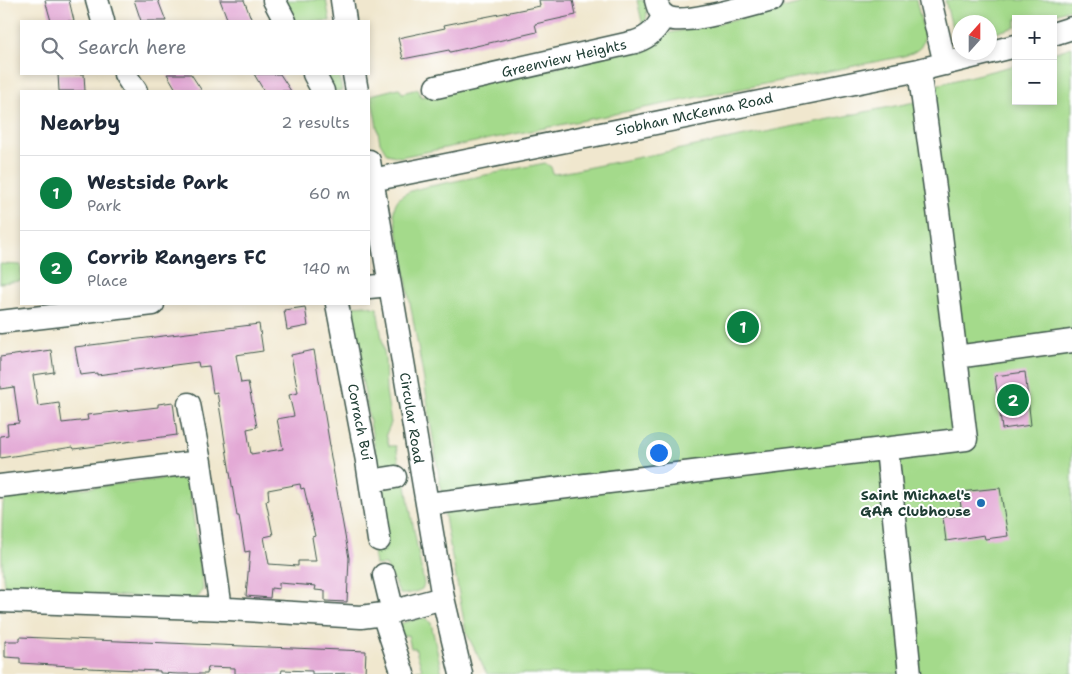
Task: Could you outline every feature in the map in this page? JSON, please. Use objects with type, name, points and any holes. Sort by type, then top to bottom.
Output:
[{"type":"street","points":[[97,0],[103,20]]},
{"type":"street","points":[[274,0],[284,20]]},
{"type":"street","points":[[342,0],[345,20]]},
{"type":"street","points":[[660,8],[671,19],[685,20],[772,0]]},
{"type":"street","points":[[930,0],[945,64]]},
{"type":"street","name":"Greenview Heights","points":[[436,87],[635,42],[652,33],[657,28],[660,8]]},
{"type":"street","points":[[1057,33],[1072,28]]},
{"type":"street","name":"Siobhan McKenna Road","points":[[370,171],[919,70],[1012,47]]},
{"type":"street","points":[[427,504],[966,439],[919,70]]},
{"type":"street","points":[[315,75],[322,90]]},
{"type":"street","points":[[354,75],[357,90]]},
{"type":"street","name":"Circular Road","points":[[370,171],[380,286],[427,504],[443,598],[461,674]]},
{"type":"street","points":[[0,322],[58,309],[134,305]]},
{"type":"street","name":"Corrach Buí","points":[[337,305],[379,540]]},
{"type":"street","points":[[956,357],[1072,341]]},
{"type":"street","points":[[189,404],[200,462],[221,609]]},
{"type":"street","points":[[887,449],[910,674]]},
{"type":"street","points":[[0,486],[200,462]]},
{"type":"street","points":[[370,481],[395,477]]},
{"type":"street","points":[[384,575],[388,613],[403,674]]},
{"type":"street","points":[[0,600],[361,617],[388,613],[443,598]]},
{"type":"green space","points":[[282,0],[326,0],[330,20],[292,20]]},
{"type":"green space","points":[[637,0],[644,0],[646,7],[647,16],[643,26]]},
{"type":"green space","points":[[815,0],[916,0],[924,33],[923,42],[919,49],[904,56],[400,157],[387,154],[380,142],[371,95],[399,88],[402,93],[418,89],[421,97],[646,47],[669,33],[707,26]]},
{"type":"green space","points":[[945,0],[1072,0],[1072,8],[1052,15],[1012,15],[1012,28],[997,32],[997,15],[952,15],[952,27]]},
{"type":"green space","points":[[1072,47],[1072,674],[487,674],[466,632],[394,213],[396,202],[406,193],[421,188],[545,163],[551,167],[553,174],[561,173],[929,99],[932,86],[1012,66],[1012,105],[1057,105],[1057,52]]},
{"type":"green space","points":[[322,75],[339,75],[342,90],[330,90]]},
{"type":"green space","points":[[0,264],[20,265],[20,281],[0,283]]},
{"type":"green space","points":[[365,305],[377,308],[385,358],[386,391],[391,423],[386,434],[389,446],[396,446],[403,481],[405,481],[424,584],[422,589],[408,594],[400,594],[386,565],[375,565],[373,552],[386,549],[379,471],[349,309],[353,306]]},
{"type":"green space","points":[[178,477],[187,482],[189,487],[203,588],[197,597],[191,600],[8,589],[5,587],[2,571],[4,500],[9,497]]},
{"type":"green space","points":[[425,618],[431,623],[442,674],[411,674],[410,672],[422,669],[415,648],[411,648],[408,635],[402,636],[397,626]]},
{"type":"building","points":[[45,0],[69,0],[74,20],[51,20]]},
{"type":"building","points":[[134,0],[158,0],[166,20],[141,20]]},
{"type":"building","points":[[220,0],[244,0],[252,20],[228,20]]},
{"type":"building","points":[[539,0],[573,0],[576,15],[535,24],[537,32],[450,52],[449,50],[403,59],[398,38],[445,28],[444,25],[540,6]]},
{"type":"building","points":[[58,75],[84,75],[85,90],[59,90]]},
{"type":"building","points":[[168,75],[192,75],[201,90],[176,90]]},
{"type":"building","points":[[255,75],[281,75],[290,90],[263,90]]},
{"type":"building","points":[[305,307],[308,326],[287,330],[284,310]]},
{"type":"building","points":[[259,324],[263,351],[236,355],[241,383],[248,382],[257,427],[247,429],[251,454],[283,449],[277,419],[294,416],[289,395],[298,393],[291,355],[314,350],[349,558],[347,602],[325,601],[325,591],[315,590],[316,586],[279,583],[279,589],[271,588],[270,598],[246,596],[250,551],[245,552],[239,516],[237,516],[217,392],[213,393],[209,366],[199,367],[198,362],[97,375],[97,373],[80,375],[75,347]],"holes":[[[300,484],[301,489],[304,488],[315,536],[312,537],[316,561],[298,561],[298,566],[269,564],[264,537],[273,535],[266,501],[269,500],[268,490]]]},
{"type":"building","points":[[51,350],[54,372],[33,375],[38,406],[59,403],[62,423],[88,420],[87,415],[158,407],[158,404],[173,402],[177,435],[74,449],[73,447],[0,458],[0,436],[8,435],[7,424],[19,423],[14,387],[0,389],[0,357]]},
{"type":"building","points":[[1025,372],[1031,425],[1002,429],[995,376]]},
{"type":"building","name":"Saint Michael's GAA Clubhouse","points":[[1000,488],[1008,536],[985,539],[984,535],[946,541],[943,517],[962,515],[959,492]]},
{"type":"building","points":[[20,637],[366,651],[365,673],[312,674],[312,671],[282,670],[281,674],[235,674],[235,668],[208,667],[207,674],[178,674],[160,673],[160,671],[20,663],[20,658],[5,657],[5,641],[20,641]]},
{"type":"place","name":"Westside Park","points":[[743,327]]},
{"type":"place","name":"Corrib Rangers FC","points":[[1013,400]]},
{"type":"place","name":"Saint Michael's GAA Clubhouse","points":[[981,503]]}]
